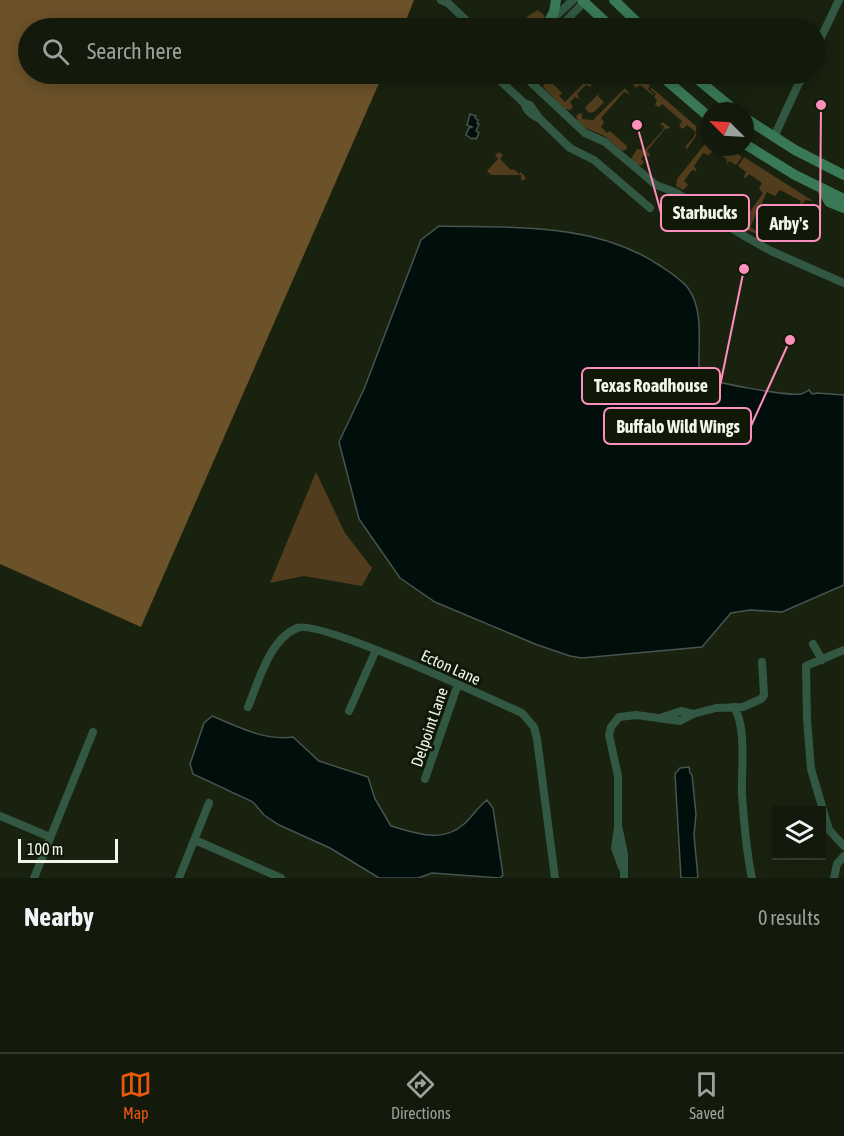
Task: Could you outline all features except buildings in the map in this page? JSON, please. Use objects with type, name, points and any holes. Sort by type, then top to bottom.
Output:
[{"type":"main road","points":[[550,18],[554,12],[556,0]]},
{"type":"main road","points":[[614,0],[632,18]]},
{"type":"main road","points":[[625,0],[628,14]]},
{"type":"main road","points":[[581,1],[601,18]]},
{"type":"main road","points":[[670,84],[700,109]]},
{"type":"main road","points":[[703,84],[725,102]]},
{"type":"main road","points":[[754,124],[817,162],[844,175]]},
{"type":"main road","points":[[754,150],[795,175],[844,199]]},
{"type":"main road","points":[[822,189],[829,202],[844,208]]},
{"type":"street","points":[[441,0],[448,3],[464,18]]},
{"type":"street","points":[[826,27],[839,0]]},
{"type":"street","points":[[557,18],[581,1]]},
{"type":"street","points":[[567,18],[581,1]]},
{"type":"street","points":[[506,84],[524,103],[526,110],[540,119],[571,148],[594,160],[650,208]]},
{"type":"street","points":[[533,84],[585,133],[605,142],[656,185],[675,192],[729,227],[771,250],[844,283]]},
{"type":"street","points":[[774,137],[798,84]]},
{"type":"street","name":"Ecton Lane","points":[[248,707],[275,647],[282,637],[300,627],[321,629],[376,650],[522,713],[534,727],[537,739],[555,878]]},
{"type":"street","points":[[813,644],[822,660]]},
{"type":"street","points":[[349,711],[376,650]]},
{"type":"street","points":[[844,651],[806,666],[811,769],[829,830],[844,846]]},
{"type":"street","points":[[624,878],[622,867],[624,854],[618,828],[618,776],[609,735],[611,727],[619,717],[636,715],[680,721],[693,714],[716,708],[743,707],[761,699],[764,687],[762,662]]},
{"type":"street","name":"Delpoint Lane","points":[[425,779],[458,684]]},
{"type":"street","points":[[734,707],[738,714],[743,754],[742,793],[752,878]]},
{"type":"street","points":[[34,878],[93,732]]},
{"type":"street","points":[[179,878],[209,803]]},
{"type":"street","points":[[0,816],[51,837]]},
{"type":"street","points":[[195,840],[281,878]]},
{"type":"street","points":[[834,878],[837,864],[844,856]]},
{"type":"shaded area","points":[[0,0],[414,0],[407,18],[18,18],[18,84],[379,84],[141,627],[0,564]]},
{"type":"shaded area","points":[[538,10],[545,16],[526,18]]},
{"type":"shaded area","points":[[544,84],[553,84],[562,93],[559,96],[565,102],[583,84],[590,84],[592,87],[586,85],[577,94],[580,99],[575,97],[570,102],[573,107],[570,110],[565,109],[543,87]]},
{"type":"shaded area","points":[[632,84],[649,84],[648,89],[654,94],[640,85],[636,88]]},
{"type":"shaded area","points":[[625,88],[630,94],[624,92],[601,118],[604,122],[601,127],[607,133],[610,131],[627,146],[627,149],[622,151],[603,135],[581,125],[576,116],[580,113],[582,119],[593,120]]},
{"type":"shaded area","points":[[652,88],[696,126],[696,132],[687,125],[683,129],[679,126],[682,121],[662,104],[659,107],[655,105],[656,94],[650,89]]},
{"type":"shaded area","points":[[600,92],[598,96],[604,102],[594,112],[589,113],[585,108]]},
{"type":"shaded area","points":[[470,114],[476,116],[479,124],[476,139],[466,135],[472,127],[467,125]]},
{"type":"shaded area","points":[[662,122],[670,127],[666,128],[647,151],[650,154],[649,157],[645,154],[641,159],[644,162],[642,165],[637,165],[631,159],[637,149],[645,150],[663,130],[664,126],[660,125]]},
{"type":"shaded area","points":[[696,132],[696,136],[687,149],[685,147]]},
{"type":"shaded area","points":[[700,150],[701,156],[694,166],[697,171],[692,170],[684,181],[688,185],[683,190],[676,186],[677,179]]},
{"type":"shaded area","points":[[499,152],[503,155],[500,159],[511,170],[514,169],[519,174],[521,172],[526,178],[524,180],[521,180],[521,175],[491,175],[487,171],[498,159],[495,155]]},
{"type":"shaded area","points":[[723,156],[742,157],[736,165],[729,161],[726,165],[727,159]]},
{"type":"shaded area","points":[[744,157],[813,201],[805,200],[801,207],[799,206],[801,201],[780,190],[775,196],[767,192],[750,227],[770,239],[737,226],[737,222],[747,219],[745,215],[741,216],[745,211],[749,213],[763,193],[759,189],[762,183],[749,174],[746,178],[744,177],[746,172],[738,166]]},
{"type":"shaded area","points":[[439,226],[552,230],[608,241],[634,251],[678,278],[693,297],[698,316],[701,376],[734,385],[781,393],[801,394],[809,390],[812,394],[844,395],[844,585],[782,612],[750,610],[731,613],[702,647],[582,658],[535,644],[435,602],[400,578],[359,519],[339,442],[364,389],[421,240]]},
{"type":"shaded area","points":[[316,472],[345,533],[372,568],[362,586],[304,576],[270,583]]},
{"type":"shaded area","points":[[212,716],[262,735],[293,737],[319,761],[368,777],[375,799],[391,826],[428,835],[447,834],[464,824],[487,800],[493,808],[503,875],[500,878],[432,873],[418,878],[379,878],[330,848],[279,825],[264,815],[253,802],[193,774],[190,764],[204,723]]},
{"type":"shaded area","points":[[689,767],[696,814],[694,835],[698,878],[681,878],[675,774],[680,768]]},
{"type":"place","name":"Arby's","points":[[821,105]]},
{"type":"place","name":"Starbucks","points":[[637,125]]},
{"type":"place","name":"Texas Roadhouse","points":[[744,269]]},
{"type":"place","name":"Buffalo Wild Wings","points":[[790,340]]}]
